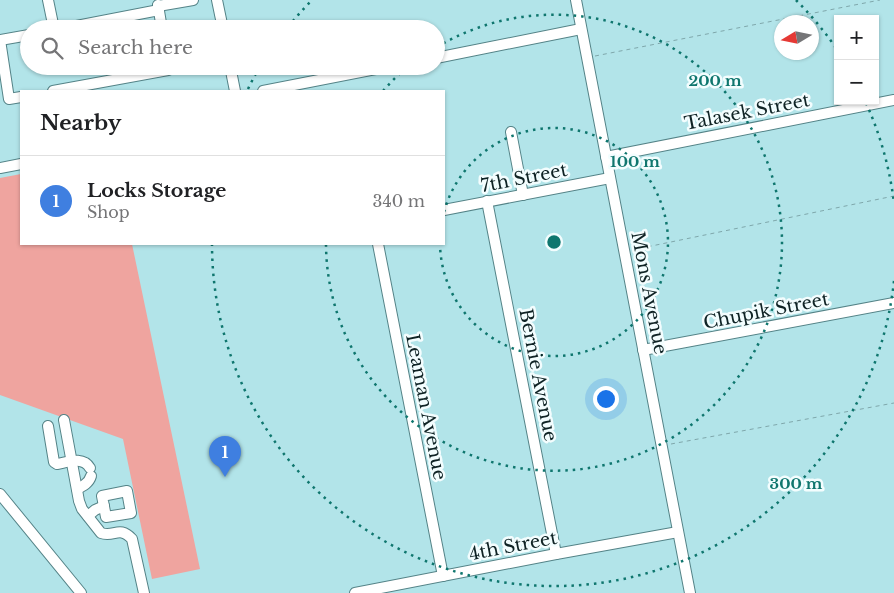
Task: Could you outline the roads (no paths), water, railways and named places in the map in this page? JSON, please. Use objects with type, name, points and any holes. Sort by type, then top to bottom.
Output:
[{"type":"street","points":[[48,0],[52,20]]},
{"type":"street","points":[[97,20],[158,5],[193,0]]},
{"type":"street","points":[[217,0],[220,20]]},
{"type":"street","name":"Mons Avenue","points":[[576,0],[690,593]]},
{"type":"street","points":[[158,5],[160,20]]},
{"type":"street","points":[[445,56],[581,29]]},
{"type":"street","points":[[20,37],[0,40],[9,99],[20,97]]},
{"type":"street","points":[[58,90],[133,75]]},
{"type":"street","points":[[232,75],[235,90]]},
{"type":"street","points":[[268,90],[345,75]]},
{"type":"street","name":"Talasek Street","points":[[606,156],[894,100]]},
{"type":"street","points":[[511,132],[523,194]]},
{"type":"street","points":[[0,168],[20,164]]},
{"type":"street","name":"7th Street","points":[[445,210],[610,178]]},
{"type":"street","name":"Bernie Avenue","points":[[487,201],[556,554]]},
{"type":"street","name":"Leaman Avenue","points":[[378,245],[442,576]]},
{"type":"street","name":"Chupik Street","points":[[643,350],[894,303]]},
{"type":"street","points":[[64,420],[82,508],[101,533],[123,532],[132,539],[144,593]]},
{"type":"street","points":[[48,426],[54,462],[57,464],[78,460],[89,466],[90,480],[77,489]]},
{"type":"street","points":[[0,494],[80,593]]},
{"type":"street","points":[[88,516],[104,506]]},
{"type":"street","name":"4th Street","points":[[355,593],[678,532]]},
{"type":"place","name":"Locks Storage","points":[[225,477]]}]
